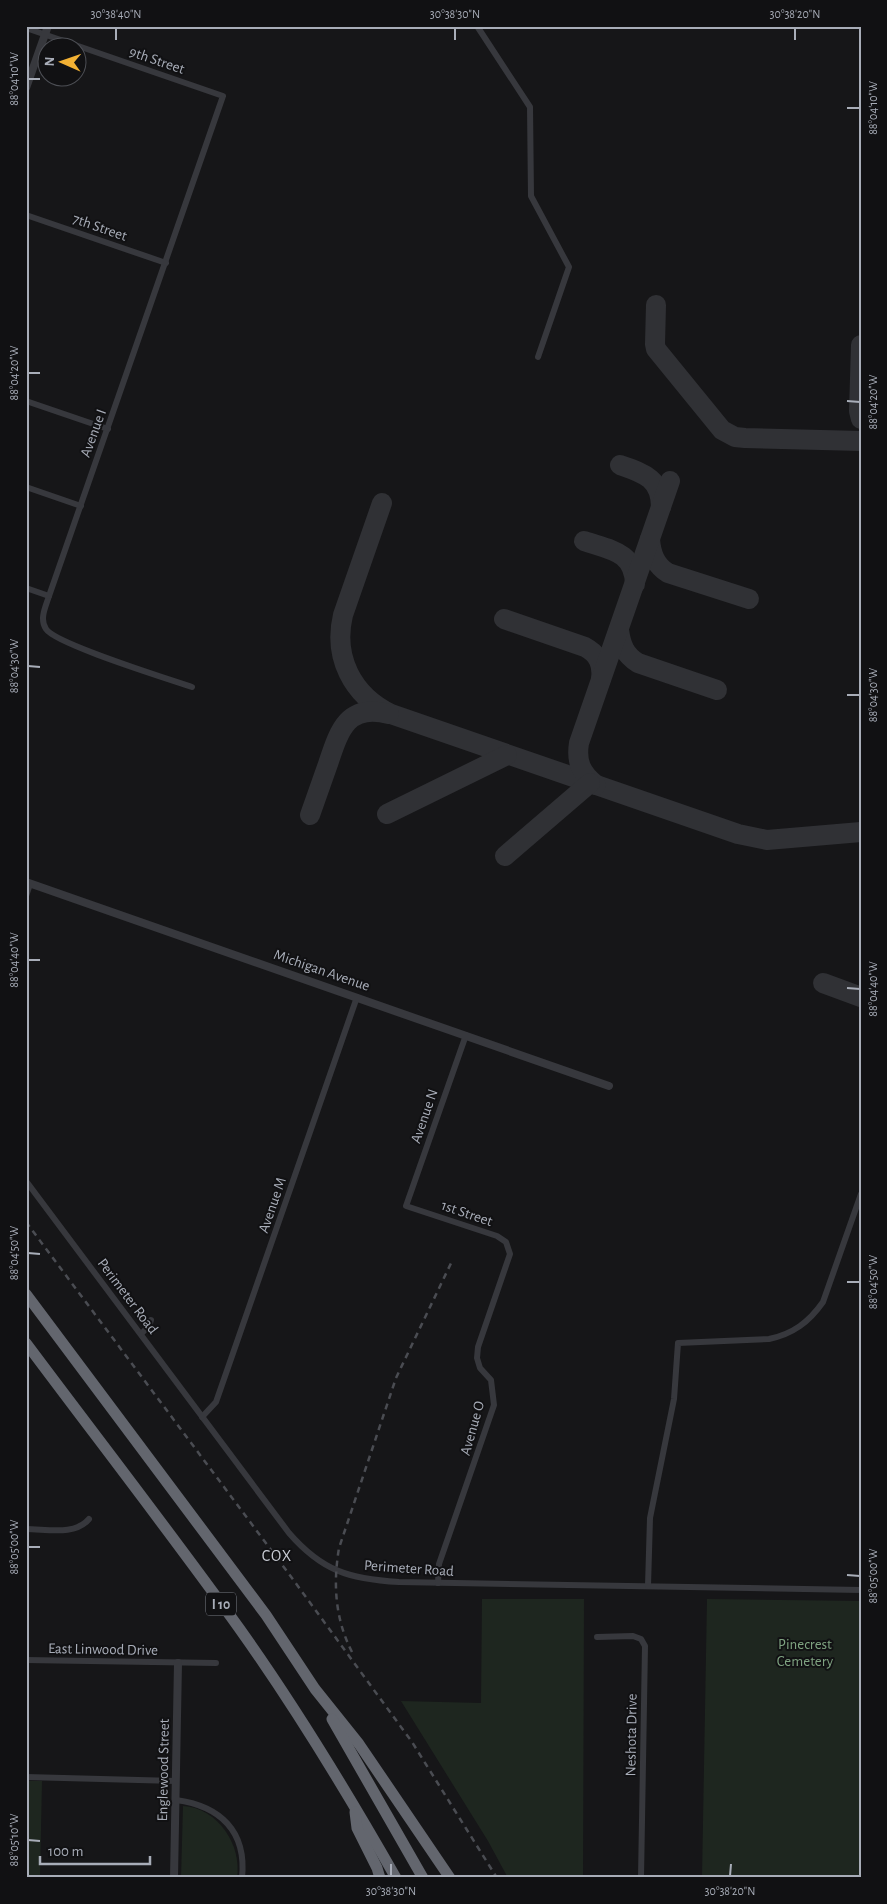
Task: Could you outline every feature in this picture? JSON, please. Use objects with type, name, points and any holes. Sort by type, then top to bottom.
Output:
[{"type":"highway","name":"I 10","points":[[26,1294],[266,1615],[315,1690],[423,1878]]},
{"type":"highway","name":"I 10","points":[[26,1343],[239,1628],[314,1739],[396,1878]]},
{"type":"highway","points":[[315,1690],[359,1744],[450,1878]]},
{"type":"highway","points":[[353,1803],[358,1828],[380,1878]]},
{"type":"street","points":[[26,88],[48,26]]},
{"type":"street","points":[[477,26],[530,107],[531,196],[569,267],[538,357]]},
{"type":"street","name":"9th Street","points":[[26,28],[223,96]]},
{"type":"street","name":"Avenue I","points":[[192,687],[70,644],[50,634],[46,629],[43,619],[49,596],[223,96]]},
{"type":"street","name":"7th Street","points":[[26,215],[166,262]]},
{"type":"street","points":[[26,401],[108,429]]},
{"type":"street","points":[[26,487],[81,506]]},
{"type":"street","points":[[26,588],[49,596]]},
{"type":"street","points":[[26,896],[28,883]]},
{"type":"street","name":"Michigan Avenue","points":[[28,883],[608,1086]]},
{"type":"street","name":"Avenue M","points":[[202,1417],[216,1402],[357,997]]},
{"type":"street","name":"Avenue N","points":[[406,1206],[466,1035]]},
{"type":"street","name":"Perimeter Road","points":[[26,1181],[288,1533],[309,1555],[336,1570],[363,1578],[399,1582],[861,1590]]},
{"type":"street","points":[[648,1586],[650,1518],[674,1399],[678,1343],[775,1338],[793,1332],[812,1317],[822,1302],[832,1280],[861,1194]]},
{"type":"street","name":"1st Street","points":[[406,1206],[497,1236],[506,1242],[510,1254]]},
{"type":"street","name":"Avenue O","points":[[438,1583],[439,1564],[494,1405],[490,1380],[480,1368],[477,1358],[478,1346],[509,1263],[510,1254]]},
{"type":"street","points":[[141,1334],[149,1326],[151,1320]]},
{"type":"street","points":[[26,1529],[72,1530],[83,1526],[89,1519]]},
{"type":"street","name":"Neshota Drive","points":[[597,1637],[633,1636],[641,1639],[645,1646],[641,1878]]},
{"type":"street","name":"East Linwood Drive","points":[[26,1660],[216,1663]]},
{"type":"street","name":"Englewood Street","points":[[174,1878],[178,1662]]},
{"type":"street","points":[[26,1777],[176,1781]]},
{"type":"street","points":[[176,1800],[201,1805],[215,1813],[228,1824],[242,1853],[242,1878]]},
{"type":"green space","points":[[482,1599],[584,1599],[583,1878],[508,1878],[488,1841],[401,1701],[481,1703]]},
{"type":"green space","name":"Pinecrest Cemetery","points":[[707,1599],[861,1601],[861,1878],[702,1878]]},
{"type":"green space","points":[[26,1781],[42,1781],[40,1878],[26,1878]]},
{"type":"green space","points":[[183,1806],[196,1808],[207,1813],[225,1830],[236,1853],[237,1878],[181,1878]]},
{"type":"taxiway","points":[[656,305],[656,349],[722,430],[735,437],[745,438],[861,441]]},
{"type":"taxiway","points":[[861,345],[859,411],[861,419]]},
{"type":"taxiway","points":[[620,465],[643,474],[654,483],[658,489],[661,507]]},
{"type":"taxiway","points":[[596,785],[581,767],[578,756],[579,743],[670,481]]},
{"type":"taxiway","points":[[382,503],[343,615],[341,631],[341,646],[349,673],[356,685],[377,706],[391,714],[738,834],[767,840],[861,832]]},
{"type":"taxiway","points":[[650,539],[654,558],[668,573],[749,599]]},
{"type":"taxiway","points":[[584,541],[611,550],[625,558],[634,573],[635,584]]},
{"type":"taxiway","points":[[504,619],[590,650],[599,660],[601,679]]},
{"type":"taxiway","points":[[619,630],[624,649],[638,663],[717,690]]},
{"type":"taxiway","points":[[310,815],[336,741],[347,722],[354,716],[363,713],[389,714]]},
{"type":"taxiway","points":[[387,814],[507,755]]},
{"type":"taxiway","points":[[505,856],[590,783]]},
{"type":"taxiway","points":[[823,983],[861,997]]},
{"type":"railway","points":[[26,1222],[412,1742],[497,1878]]},
{"type":"railway","points":[[352,1652],[342,1627],[337,1601],[336,1575],[339,1548],[396,1378],[453,1259]]},
{"type":"district","name":"COX","points":[[277,1555]]}]
